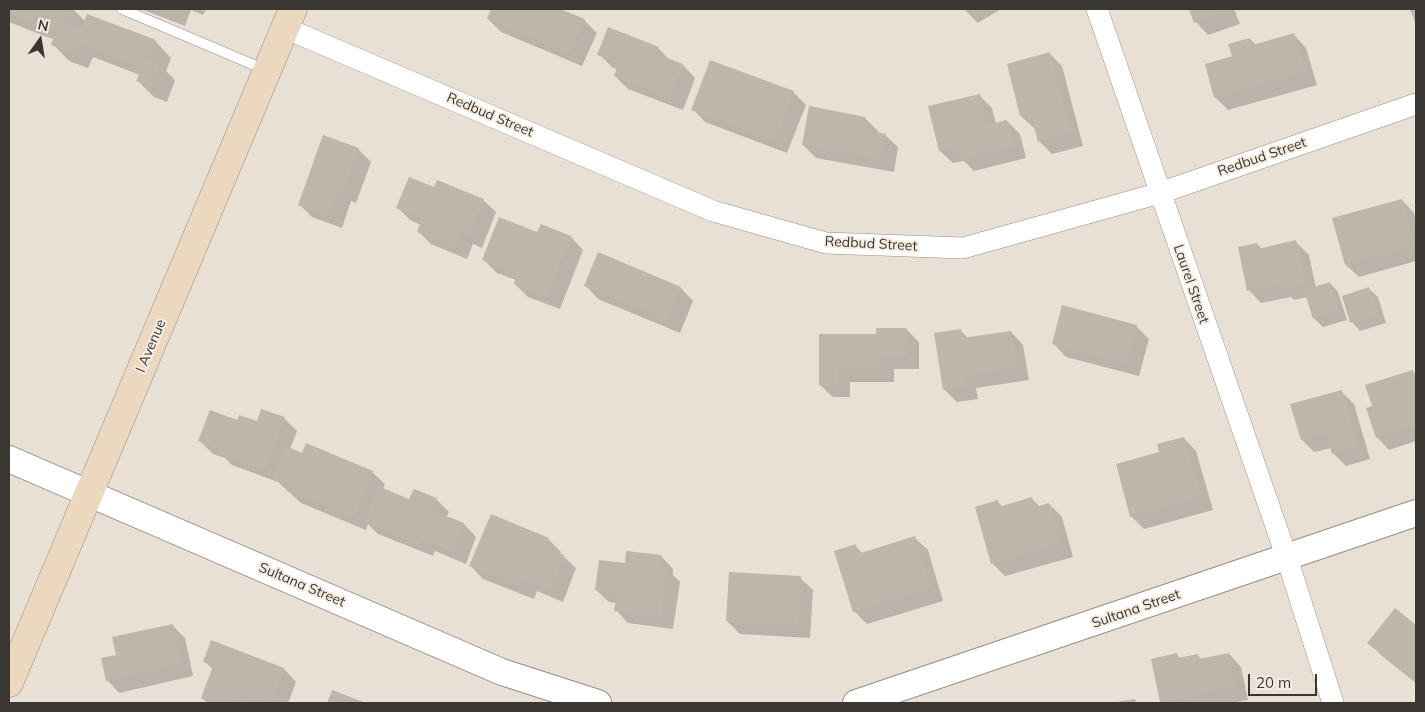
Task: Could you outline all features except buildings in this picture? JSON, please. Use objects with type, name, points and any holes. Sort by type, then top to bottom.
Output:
[{"type":"main road","name":"I Avenue","points":[[9,683],[290,18]]},
{"type":"street","name":"Laurel Street","points":[[1097,9],[1287,558],[1333,703]]},
{"type":"street","name":"Redbud Street","points":[[290,18],[713,211],[826,243],[963,248],[1160,193],[1416,104]]},
{"type":"street","name":"Sultana Street","points":[[9,459],[502,672],[598,703]]},
{"type":"street","name":"Sultana Street","points":[[856,703],[1416,513]]},
{"type":"lane","points":[[122,9],[268,71]]}]
